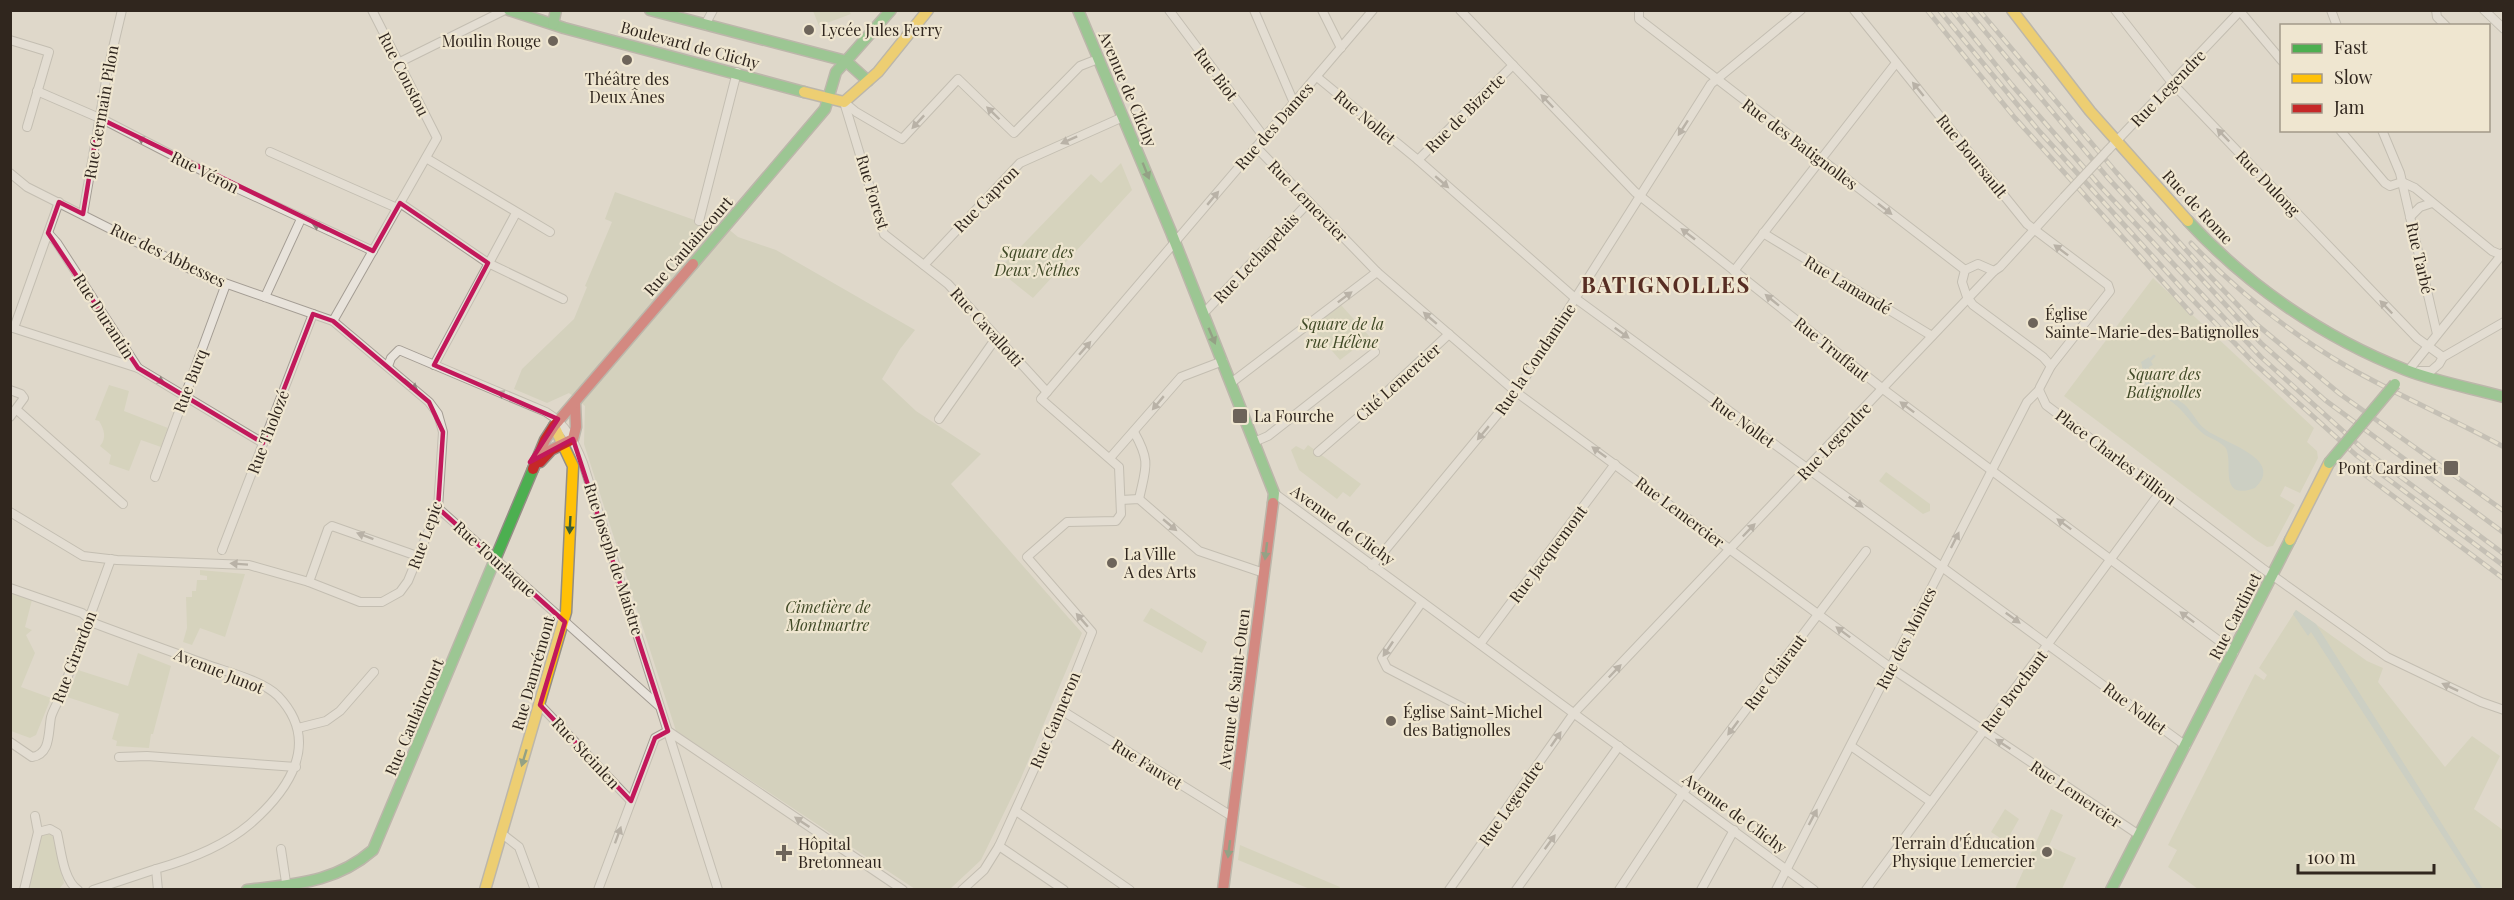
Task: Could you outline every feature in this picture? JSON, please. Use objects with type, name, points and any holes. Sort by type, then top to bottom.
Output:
[{"type":"main road","name":"Boulevard de Clichy","points":[[507,10],[844,102]]},
{"type":"main road","points":[[553,24],[556,10]]},
{"type":"main road","name":"Boulevard de Clichy","points":[[650,10],[846,61],[868,81]]},
{"type":"main road","points":[[825,109],[836,72],[891,10]]},
{"type":"main road","points":[[825,109],[855,95],[928,10]]},
{"type":"main road","name":"Avenue de Clichy","points":[[1078,10],[1175,242],[1274,493]]},
{"type":"main road","name":"Rue de Rome","points":[[2012,10],[2085,105],[2197,231],[2246,276],[2293,310],[2326,330],[2408,371],[2504,397]]},
{"type":"main road","name":"Rue Caulaincourt","points":[[246,890],[287,887],[336,876],[352,868],[373,850],[545,440],[556,422],[825,109]]},
{"type":"main road","name":"Rue Cardinet","points":[[2111,890],[2329,463],[2408,371]]},
{"type":"main road","points":[[568,442],[576,427],[574,402]]},
{"type":"main road","name":"Rue Damrémont","points":[[485,890],[565,622],[573,466],[568,442],[556,422]]},
{"type":"main road","name":"Rue Caulaincourt","points":[[534,470],[547,453],[568,442]]},
{"type":"main road","name":"Avenue de Saint-Ouen","points":[[1223,890],[1274,493]]},
{"type":"street","name":"Rue Germain Pilon","points":[[83,214],[111,49],[122,10]]},
{"type":"street","name":"Rue Coustou","points":[[372,10],[437,138],[426,158]]},
{"type":"street","points":[[398,63],[507,10]]},
{"type":"street","points":[[705,25],[713,10]]},
{"type":"street","name":"Rue Biot","points":[[1169,10],[1264,137]]},
{"type":"street","points":[[1254,10],[1294,104]]},
{"type":"street","points":[[1322,10],[1341,48]]},
{"type":"street","name":"Rue des Dames","points":[[1175,242],[1374,10]]},
{"type":"street","name":"Rue Truffaut","points":[[1460,10],[1640,195],[1883,389],[2234,651]]},
{"type":"street","name":"Rue la Condamine","points":[[1372,566],[1516,392],[1716,79],[1801,10]]},
{"type":"street","name":"Rue Boursault","points":[[1854,10],[2034,230],[2108,285],[2110,291],[2051,366]]},
{"type":"street","name":"Rue Dulong","points":[[2115,10],[2173,84],[2417,338],[2443,357]]},
{"type":"street","points":[[2436,10],[2437,16],[2444,24]]},
{"type":"street","points":[[2484,10],[2504,29]]},
{"type":"street","points":[[2240,11],[2280,59]]},
{"type":"street","name":"Rue Legendre","points":[[1449,890],[1574,714],[2000,267],[2240,11]]},
{"type":"street","name":"Rue des Batignolles","points":[[1638,13],[1716,79],[1965,270]]},
{"type":"street","points":[[10,40],[49,52],[27,127]]},
{"type":"street","points":[[844,102],[902,139],[958,79],[1014,133],[1080,66],[1098,59]]},
{"type":"street","points":[[1734,271],[1896,63]]},
{"type":"street","name":"Rue de Bizerte","points":[[1418,160],[1513,65]]},
{"type":"street","points":[[699,221],[737,72]]},
{"type":"street","name":"Rue Nollet","points":[[1317,76],[1418,160],[1575,298],[2186,746]]},
{"type":"street","name":"Rue Véron","points":[[37,91],[99,118],[301,219],[373,251]]},
{"type":"street","name":"Rue Forest","points":[[844,102],[884,234],[924,265]]},
{"type":"street","name":"Rue Capron","points":[[924,265],[1020,163],[1123,117]]},
{"type":"street","points":[[2342,132],[2385,183],[2390,186],[2402,182],[2415,188],[2493,251],[2503,254],[2408,371]]},
{"type":"street","name":"Rue Tarbé","points":[[2383,132],[2398,166],[2438,334]]},
{"type":"street","name":"Rue Lemercier","points":[[1257,147],[1377,273],[1516,392],[1892,668],[2139,836]]},
{"type":"street","points":[[270,152],[399,206],[488,263],[563,299]]},
{"type":"street","points":[[333,321],[426,158],[550,232]]},
{"type":"street","name":"Rue des Abbesses","points":[[10,173],[27,187],[202,275],[333,321]]},
{"type":"street","points":[[59,202],[12,327],[138,368]]},
{"type":"street","name":"Rue Lechapelais","points":[[1203,314],[1309,202]]},
{"type":"street","points":[[2410,217],[2420,207],[2432,203]]},
{"type":"street","points":[[434,365],[516,213]]},
{"type":"street","points":[[265,297],[301,219]]},
{"type":"street","name":"Rue Durantin","points":[[48,233],[57,243],[138,368],[263,443]]},
{"type":"street","name":"Rue Lamandé","points":[[1763,233],[1932,336]]},
{"type":"street","points":[[1044,396],[1175,242]]},
{"type":"street","points":[[1994,271],[1986,265],[1978,264],[1965,270],[1962,282],[1968,299],[2051,366],[2039,390]]},
{"type":"street","name":"Rue Cavallotti","points":[[924,265],[948,284],[1044,396],[1110,458]]},
{"type":"street","points":[[1231,382],[1377,273]]},
{"type":"street","name":"Rue Burq","points":[[155,477],[225,284]]},
{"type":"street","name":"Rue Tholozé","points":[[222,550],[313,314]]},
{"type":"street","name":"Rue Lepic","points":[[10,513],[83,556],[249,565],[309,582],[360,602],[382,602],[396,596],[404,588],[420,557],[438,508],[443,432],[438,414],[423,395],[333,321]]},
{"type":"street","points":[[2408,371],[2431,371],[2443,357],[2504,322]]},
{"type":"street","name":"Cité Lemercier","points":[[1318,452],[1449,334]]},
{"type":"street","points":[[939,419],[996,338]]},
{"type":"street","points":[[388,366],[391,358],[399,350],[556,422]]},
{"type":"street","points":[[1254,442],[1268,436],[1375,352]]},
{"type":"street","points":[[1222,361],[1181,377],[1110,458],[1119,466],[1121,500],[1139,499],[1199,550],[1264,573]]},
{"type":"street","points":[[10,390],[21,394],[23,401],[10,417]]},
{"type":"street","name":"Rue des Moines","points":[[1776,890],[2027,402],[2039,390]]},
{"type":"street","name":"Place Charles Fillion","points":[[2039,390],[2046,405],[2273,575],[2387,657],[2487,705],[2504,710]]},
{"type":"street","points":[[17,410],[123,504]]},
{"type":"street","points":[[1134,432],[1144,448],[1147,461],[1139,499]]},
{"type":"street","name":"Rue Joseph de Maistre","points":[[568,442],[585,470],[718,890]]},
{"type":"street","name":"Rue Jacquemont","points":[[1480,644],[1615,464]]},
{"type":"street","name":"Rue Brochant","points":[[1866,890],[2161,491]]},
{"type":"street","name":"Avenue de Clichy","points":[[1274,493],[1814,890]]},
{"type":"street","name":"Rue Ganneron","points":[[962,890],[984,870],[999,846],[1061,710],[1092,632],[1028,557],[1067,522],[1116,521],[1121,514],[1121,500]]},
{"type":"street","name":"Rue Tourlaque","points":[[438,508],[660,707]]},
{"type":"street","points":[[309,582],[328,529],[332,525],[420,557]]},
{"type":"street","name":"Rue Clairaut","points":[[1619,890],[1683,793],[1866,551]]},
{"type":"street","name":"Rue Girardon","points":[[10,742],[29,756],[40,755],[45,748],[51,715],[111,559]]},
{"type":"street","name":"Avenue Junot","points":[[10,588],[82,613],[96,624],[267,688],[278,696],[298,728]]},
{"type":"street","points":[[1422,602],[1382,658],[1387,668],[1477,715]]},
{"type":"street","points":[[93,890],[206,851],[249,825],[273,801],[296,767],[300,753],[298,728],[326,721],[340,711],[374,672]]},
{"type":"street","name":"Rue Steinlen","points":[[540,705],[631,801]]},
{"type":"street","name":"Rue Fauvet","points":[[1061,710],[1233,817]]},
{"type":"street","points":[[598,890],[655,738],[668,731],[903,890]]},
{"type":"street","points":[[1516,890],[1619,746]]},
{"type":"street","points":[[1851,746],[1931,802]]},
{"type":"street","points":[[119,757],[147,756],[296,767]]},
{"type":"street","points":[[1016,811],[1130,890]]},
{"type":"street","points":[[24,890],[38,831],[38,820],[35,816]]},
{"type":"street","points":[[38,831],[50,829],[57,833],[68,878],[72,886],[78,890]]},
{"type":"street","points":[[1701,890],[1734,830]]},
{"type":"street","points":[[501,833],[519,847],[535,890]]},
{"type":"street","points":[[999,846],[1064,890]]},
{"type":"street","points":[[281,849],[287,887]]},
{"type":"street","points":[[156,869],[158,890]]},
{"type":"highlighted area","points":[[99,118],[373,251],[400,203],[488,263],[434,365],[558,419],[530,462],[573,439],[668,731],[655,738],[631,801],[540,705],[565,622],[438,508],[443,432],[429,402],[333,321],[313,314],[263,443],[138,368],[48,233],[59,202],[83,214]]},
{"type":"green space","points":[[813,11],[849,11],[851,14],[819,26]]},
{"type":"green space","name":"Square des Deux Nèthes","points":[[1121,163],[1132,190],[1033,298],[998,270],[1091,174],[1101,183]]},
{"type":"green space","name":"Cimetière de Montmartre","points":[[615,192],[703,223],[726,227],[738,237],[776,250],[915,330],[900,349],[882,379],[916,411],[981,454],[951,484],[1082,633],[1021,778],[981,860],[950,889],[915,889],[676,731],[584,444],[585,406],[569,393],[547,403],[514,389],[522,369],[574,319],[612,222],[605,219]]},
{"type":"green space","name":"Square des Batignolles","points":[[2153,278],[2314,428],[2307,442],[2317,451],[2318,458],[2300,493],[2285,486],[2280,496],[2295,505],[2273,546],[2267,547],[2256,540],[2064,396]]},
{"type":"green space","name":"Square de la rue Hélène","points":[[1341,305],[1370,337],[1340,360],[1311,327]]},
{"type":"green space","points":[[109,385],[129,391],[124,411],[168,428],[161,447],[141,440],[129,471],[109,464],[111,455],[100,446],[104,440],[104,434],[99,421],[95,420]]},
{"type":"green space","points":[[1308,445],[1361,484],[1350,497],[1343,492],[1337,499],[1299,470],[1291,450],[1296,446],[1304,450]]},
{"type":"green space","points":[[1886,472],[1930,504],[1930,511],[1923,514],[1879,481]]},
{"type":"green space","points":[[200,570],[245,574],[225,637],[200,628],[192,645],[183,642],[187,628],[186,597],[192,597],[192,591],[196,591],[197,580],[207,580],[207,576],[200,575]]},
{"type":"green space","points":[[11,592],[32,600],[25,627],[32,630],[26,635],[35,653],[21,687],[51,698],[36,735],[30,738],[11,731]]},
{"type":"green space","points":[[1151,608],[1207,642],[1202,653],[1143,621]]},
{"type":"green space","points":[[2296,610],[2367,661],[2383,668],[2378,682],[2445,767],[2472,736],[2500,756],[2474,809],[2503,830],[2503,889],[2198,889],[2168,867],[2177,850],[2168,845],[2255,674],[2264,680],[2267,675],[2259,668]]},
{"type":"green space","points":[[138,653],[171,666],[149,748],[116,746],[117,741],[112,739],[119,714],[67,697],[78,670],[128,686]]},
{"type":"green space","points":[[2005,809],[2019,819],[2006,842],[1991,832]]},
{"type":"green space","name":"Terrain d'Éducation Physique Lemercier","points":[[2051,809],[2063,815],[2049,846],[2076,858],[2062,889],[2015,889]]},
{"type":"green space","points":[[50,833],[53,837],[64,883],[59,889],[29,890],[40,838]]},
{"type":"green space","points":[[1240,845],[1340,887],[1339,889],[1310,889],[1238,860]]},
{"type":"shaded area","points":[[2149,357],[2153,365],[2149,367],[2148,372],[2151,386],[2184,404],[2205,429],[2248,452],[2257,460],[2263,468],[2263,477],[2255,488],[2243,491],[2235,489],[2229,478],[2228,453],[2225,447],[2200,431],[2172,402],[2148,388],[2141,362]]},
{"type":"shaded area","points":[[2296,610],[2316,624],[2483,889],[2477,889],[2311,632],[2308,636],[2293,614]]},
{"type":"waterway","points":[[2151,359],[2154,356]]},
{"type":"railway","points":[[1927,10],[2015,118],[2191,313]]},
{"type":"railway","points":[[1939,10],[2040,132],[2185,292],[2254,363],[2356,455],[2504,566]]},
{"type":"railway","points":[[1952,10],[2012,85],[2101,187],[2261,357],[2362,448],[2504,554]]},
{"type":"railway","points":[[1967,10],[2108,178],[2261,343],[2325,400],[2504,533]]},
{"type":"railway","points":[[1979,10],[2116,172],[2255,323],[2340,394],[2504,511]]},
{"type":"railway","points":[[2191,243],[2246,295],[2285,326],[2327,354],[2367,378],[2504,447]]},
{"type":"railway","points":[[2353,466],[2504,579]]},
{"type":"traffic: fast","points":[[509,10],[564,28],[804,92]]},
{"type":"traffic: fast","points":[[553,24],[556,10]]},
{"type":"traffic: fast","points":[[650,10],[846,61],[891,10]]},
{"type":"traffic: fast","points":[[1078,10],[1171,232],[1274,493],[1273,503]]},
{"type":"traffic: fast","points":[[693,264],[825,109],[836,72],[846,61],[868,81]]},
{"type":"traffic: fast","points":[[2188,221],[2236,267],[2289,308],[2317,326],[2406,370],[2504,397]]},
{"type":"traffic: fast","points":[[2329,463],[2395,384]]},
{"type":"traffic: fast","points":[[247,890],[329,876],[359,861],[373,850],[533,469]]},
{"type":"traffic: fast","points":[[2111,890],[2290,540]]},
{"type":"traffic: slow","points":[[804,92],[844,102],[878,72],[928,10]]},
{"type":"traffic: slow","points":[[2012,10],[2090,111],[2188,221]]},
{"type":"traffic: slow","points":[[485,890],[566,612],[573,466],[554,426]]},
{"type":"traffic: slow","points":[[2290,540],[2329,463]]},
{"type":"traffic: jam","points":[[533,469],[545,440],[554,426],[693,264]]},
{"type":"traffic: jam","points":[[540,462],[551,450],[573,439],[576,427],[575,402]]},
{"type":"traffic: jam","points":[[1223,890],[1273,503]]},
{"type":"place","name":"Lycée Jules Ferry","points":[[809,30]]},
{"type":"place","name":"Moulin Rouge","points":[[553,41]]},
{"type":"place","name":"Théâtre des Deux Ânes","points":[[627,60]]},
{"type":"place","name":"Église Sainte-Marie-des-Batignolles","points":[[2033,323]]},
{"type":"place","name":"La Fourche","points":[[1240,416]]},
{"type":"place","name":"Pont Cardinet","points":[[2451,468]]},
{"type":"place","name":"La Ville A des Arts","points":[[1112,563]]},
{"type":"place","name":"Église Saint-Michel des Batignolles","points":[[1391,721]]},
{"type":"place","name":"Terrain d'Éducation Physique Lemercier","points":[[2047,852]]},
{"type":"place","name":"Hôpital Bretonneau","points":[[784,853]]},
{"type":"district","name":"BATIGNOLLES","points":[[1666,285]]}]
